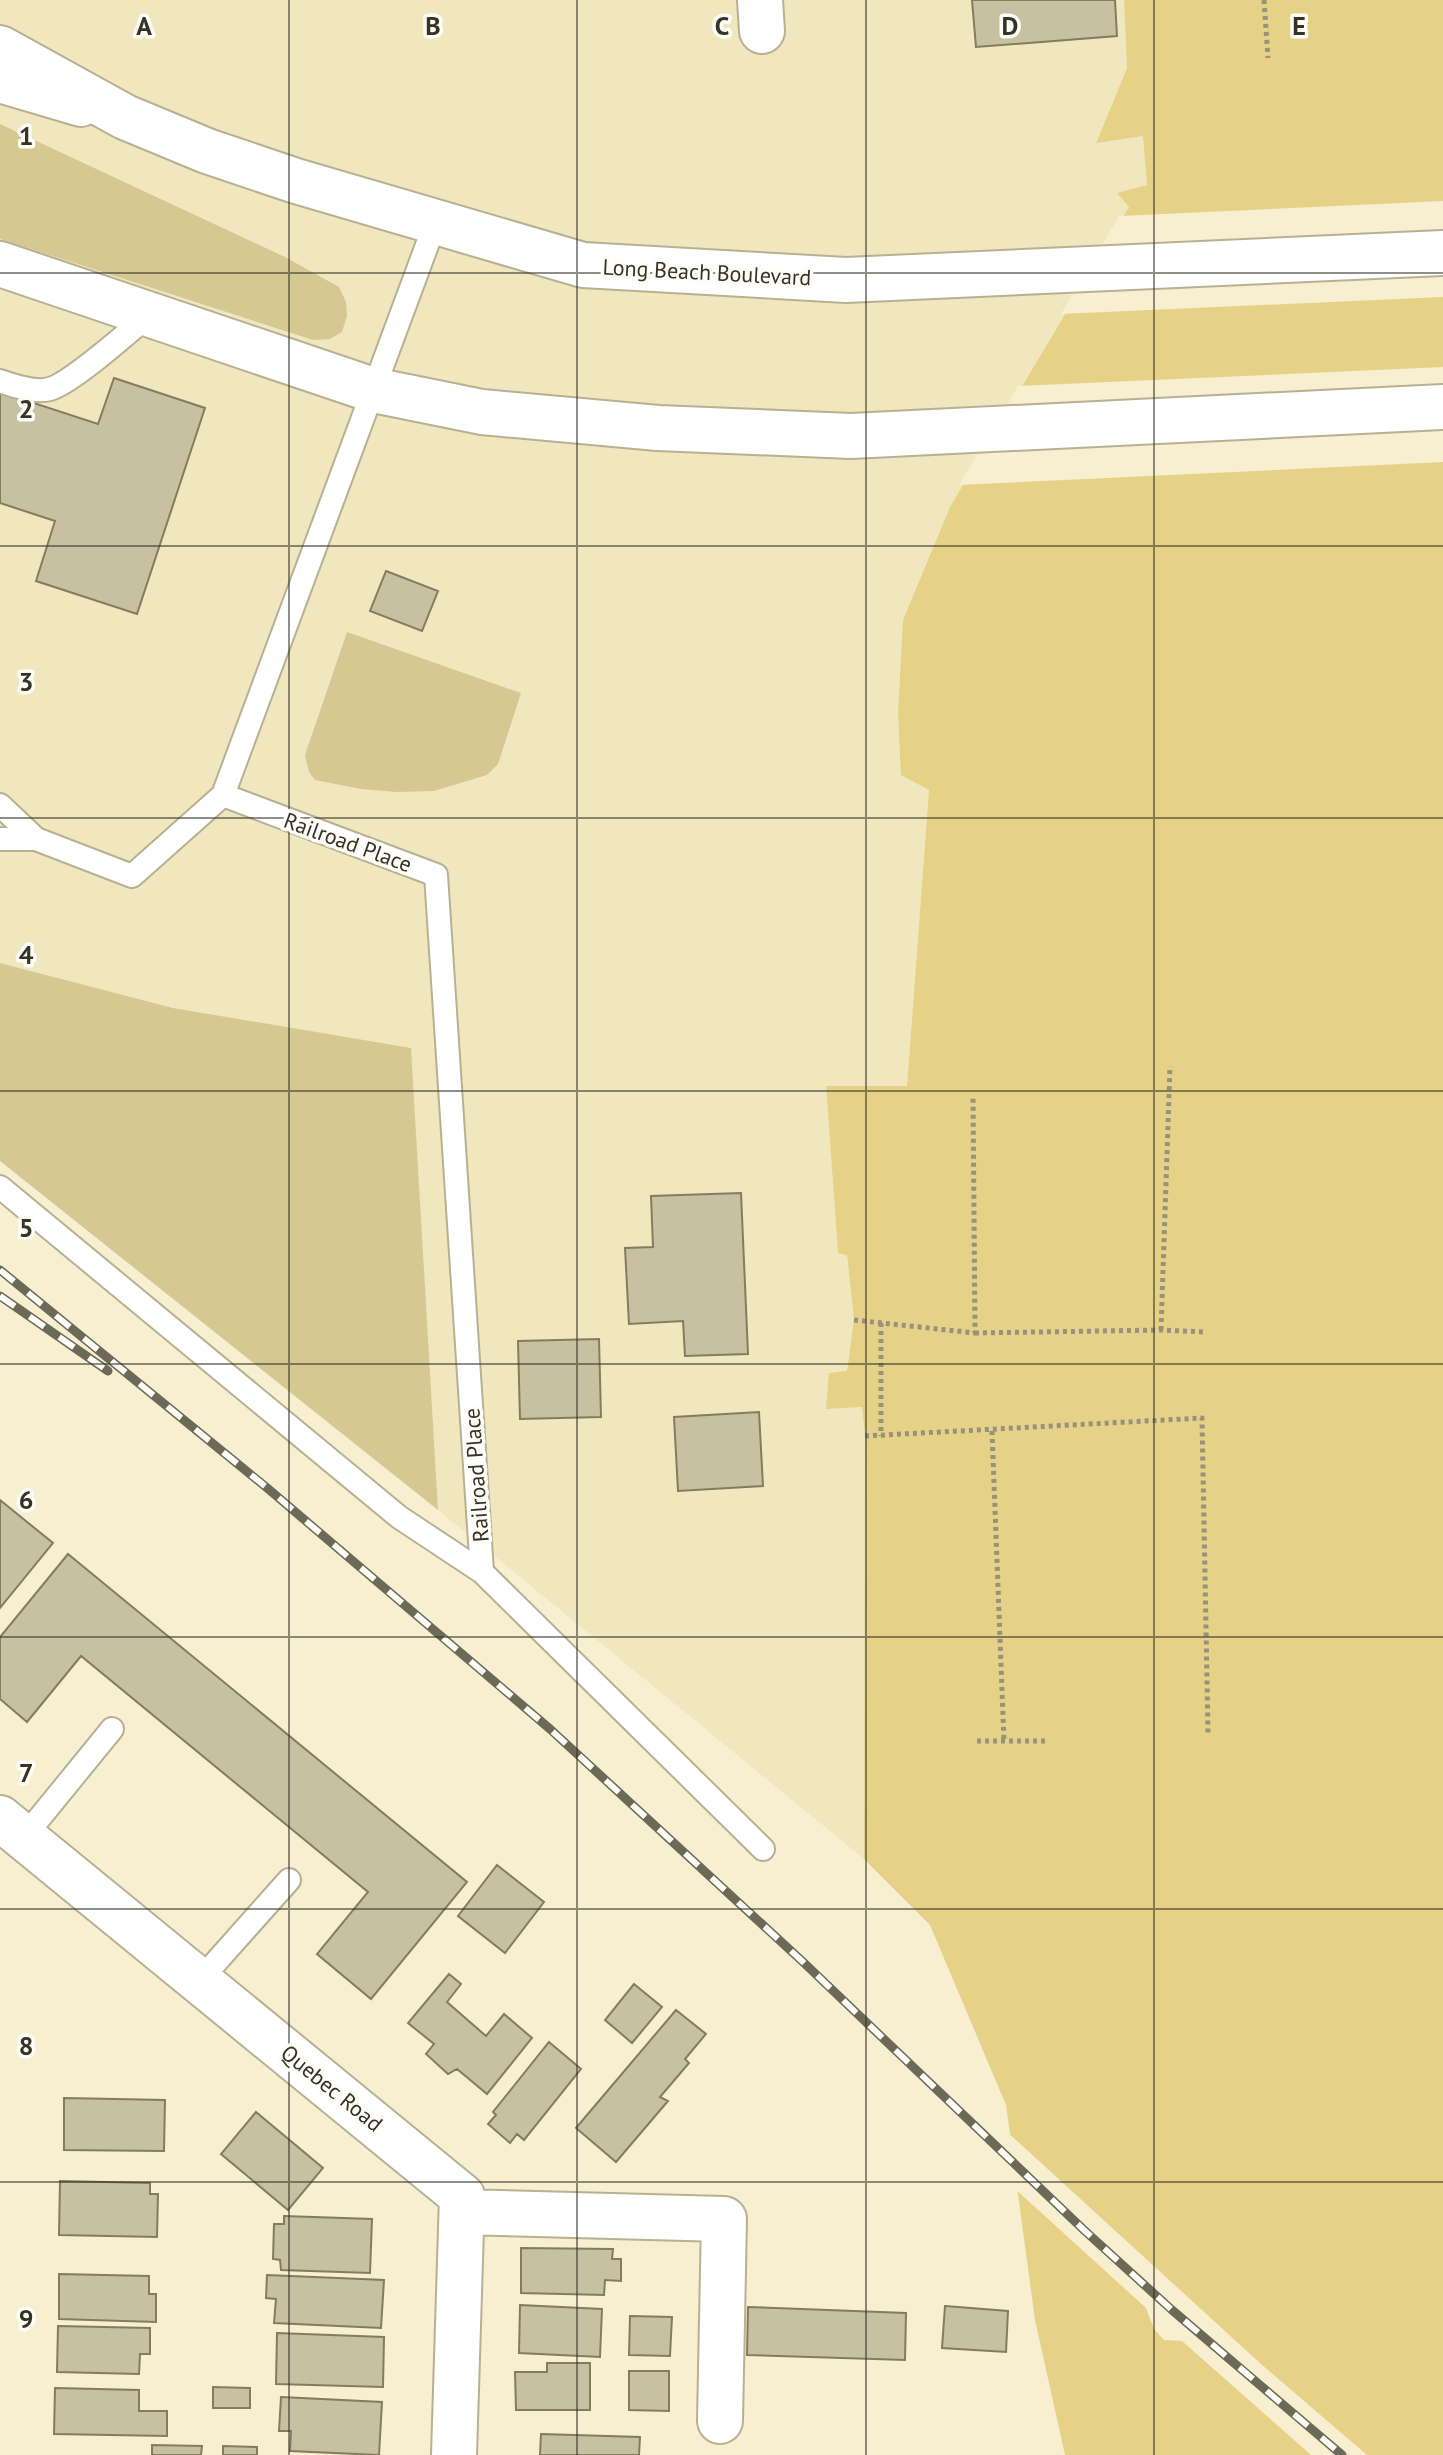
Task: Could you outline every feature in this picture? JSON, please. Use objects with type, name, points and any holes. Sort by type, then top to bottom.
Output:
[{"type":"main road","points":[[0,48],[125,117]]},
{"type":"main road","name":"Long Beach Boulevard","points":[[0,80],[125,117],[222,156],[296,181],[583,265],[846,280],[1443,253]]},
{"type":"main road","points":[[0,264],[373,390],[482,412],[658,428],[851,436],[1443,407]]},
{"type":"main road","name":"Quebec Road","points":[[6,1825],[462,2196],[462,2212]]},
{"type":"main road","points":[[454,2455],[462,2212],[724,2219],[720,2421]]},
{"type":"lane","points":[[0,839],[36,839],[132,876],[223,795],[436,221]]},
{"type":"lane","points":[[0,381],[17,387],[50,389],[77,373],[148,316]]},
{"type":"lane","name":"Railroad Place","points":[[223,795],[436,875],[482,1572]]},
{"type":"lane","points":[[0,805],[36,839]]},
{"type":"lane","points":[[0,1187],[399,1517],[482,1572],[763,1849]]},
{"type":"lane","points":[[6,1825],[112,1729]]},
{"type":"lane","points":[[200,1980],[289,1880]]},
{"type":"path","points":[[1264,0],[1268,58]]},
{"type":"path","points":[[1161,1330],[1170,1066]]},
{"type":"path","points":[[973,1095],[975,1333]]},
{"type":"path","points":[[854,1320],[975,1333],[1205,1332]]},
{"type":"path","points":[[881,1323],[881,1436]]},
{"type":"path","points":[[865,1436],[1202,1418],[1208,1733]]},
{"type":"path","points":[[992,1431],[1004,1742]]},
{"type":"path","points":[[977,1741],[1048,1741]]},
{"type":"shaded area","points":[[0,0],[1124,0],[1127,68],[1096,142],[1144,136],[1147,185],[1129,207],[950,507],[903,620],[929,789],[907,1086],[826,1087],[838,1252],[847,1255],[854,1320],[847,1371],[826,1409],[862,1407],[865,1436],[864,1859],[438,1510],[410,1048],[173,1008],[0,963]]},
{"type":"shaded area","points":[[1124,0],[1443,0],[1443,2455],[1065,2455],[1035,2320],[1006,2105],[930,1925],[864,1859],[865,1436],[862,1407],[826,1409],[829,1373],[847,1371],[854,1320],[847,1255],[838,1253],[826,1086],[907,1086],[929,790],[901,775],[898,714],[903,620],[950,507],[1129,207],[1117,193],[1147,185],[1143,136],[1096,143],[1127,68]]},
{"type":"shaded area","points":[[0,124],[285,257],[339,287],[346,302],[347,316],[342,332],[330,339],[313,340],[0,239]]},
{"type":"shaded area","points":[[347,632],[521,693],[498,764],[487,775],[434,791],[361,789],[315,780],[309,772],[305,755]]},
{"type":"shaded area","points":[[0,963],[173,1008],[411,1048],[438,1510],[0,1161]]},
{"type":"pier","points":[[1443,201],[1443,297],[1061,314],[1119,216]]},
{"type":"pier","points":[[1443,367],[1443,462],[959,485],[1018,386]]},
{"type":"pier","points":[[1005,2130],[1261,2364],[1367,2455],[1311,2455],[1182,2341],[1164,2340],[1154,2329],[1146,2308],[1013,2187]]},
{"type":"building","points":[[972,0],[1115,0],[1117,36],[976,47]]},
{"type":"building","points":[[114,378],[205,408],[137,614],[36,581],[55,521],[0,503],[0,392],[98,424]]},
{"type":"building","points":[[386,571],[438,591],[422,631],[370,611]]},
{"type":"building","points":[[741,1193],[748,1354],[685,1356],[683,1321],[629,1324],[625,1248],[653,1247],[651,1196]]},
{"type":"building","points":[[599,1339],[601,1417],[520,1419],[518,1341]]},
{"type":"building","points":[[759,1412],[763,1486],[678,1491],[674,1417]]},
{"type":"building","points":[[0,1500],[53,1543],[0,1608]]},
{"type":"building","points":[[68,1554],[467,1882],[371,1999],[317,1954],[368,1892],[81,1656],[27,1722],[0,1699],[0,1637]]},
{"type":"building","points":[[497,1865],[544,1902],[505,1953],[458,1916]]},
{"type":"building","points":[[449,1974],[461,1984],[447,2002],[486,2036],[504,2014],[532,2038],[487,2094],[457,2069],[448,2074],[426,2054],[434,2044],[408,2023]]},
{"type":"building","points":[[634,1984],[662,2007],[632,2043],[605,2020]]},
{"type":"building","points":[[676,2010],[706,2034],[685,2059],[689,2063],[660,2097],[668,2101],[616,2162],[576,2128]]},
{"type":"building","points":[[549,2042],[581,2069],[524,2140],[517,2134],[510,2143],[488,2124],[496,2115],[493,2112]]},
{"type":"building","points":[[64,2098],[165,2100],[164,2151],[64,2150]]},
{"type":"building","points":[[256,2112],[323,2168],[288,2210],[221,2154]]},
{"type":"building","points":[[60,2181],[150,2183],[150,2194],[158,2194],[157,2237],[59,2235]]},
{"type":"building","points":[[284,2216],[372,2219],[370,2273],[281,2270],[280,2260],[273,2259],[274,2224],[284,2224]]},
{"type":"building","points":[[521,2248],[613,2249],[612,2259],[621,2259],[621,2281],[605,2280],[604,2295],[521,2293]]},
{"type":"building","points":[[59,2274],[149,2276],[149,2294],[156,2294],[156,2322],[59,2319]]},
{"type":"building","points":[[267,2275],[384,2280],[381,2328],[274,2323],[276,2299],[266,2298]]},
{"type":"building","points":[[520,2305],[602,2309],[600,2357],[519,2353]]},
{"type":"building","points":[[945,2306],[1008,2311],[1006,2352],[942,2348]]},
{"type":"building","points":[[748,2307],[906,2313],[905,2360],[747,2355]]},
{"type":"building","points":[[630,2316],[672,2317],[670,2356],[629,2355]]},
{"type":"building","points":[[58,2326],[150,2328],[150,2354],[140,2354],[139,2374],[57,2372]]},
{"type":"building","points":[[277,2333],[384,2337],[383,2387],[276,2384]]},
{"type":"building","points":[[547,2363],[590,2363],[590,2410],[516,2410],[515,2372],[547,2372]]},
{"type":"building","points":[[629,2371],[669,2371],[669,2411],[629,2410]]},
{"type":"building","points":[[213,2387],[250,2388],[250,2408],[213,2408]]},
{"type":"building","points":[[55,2388],[139,2390],[139,2411],[167,2411],[167,2436],[54,2434]]},
{"type":"building","points":[[281,2397],[382,2402],[379,2455],[290,2451],[291,2431],[279,2431]]},
{"type":"building","points":[[541,2434],[640,2437],[639,2455],[540,2455]]},
{"type":"building","points":[[152,2445],[202,2446],[201,2455],[152,2455]]},
{"type":"building","points":[[223,2446],[257,2447],[257,2455],[223,2455]]},
{"type":"railway","points":[[0,1270],[266,1487],[550,1729],[802,1961],[1085,2231],[1342,2455]]},
{"type":"railway","points":[[0,1296],[108,1371]]}]
